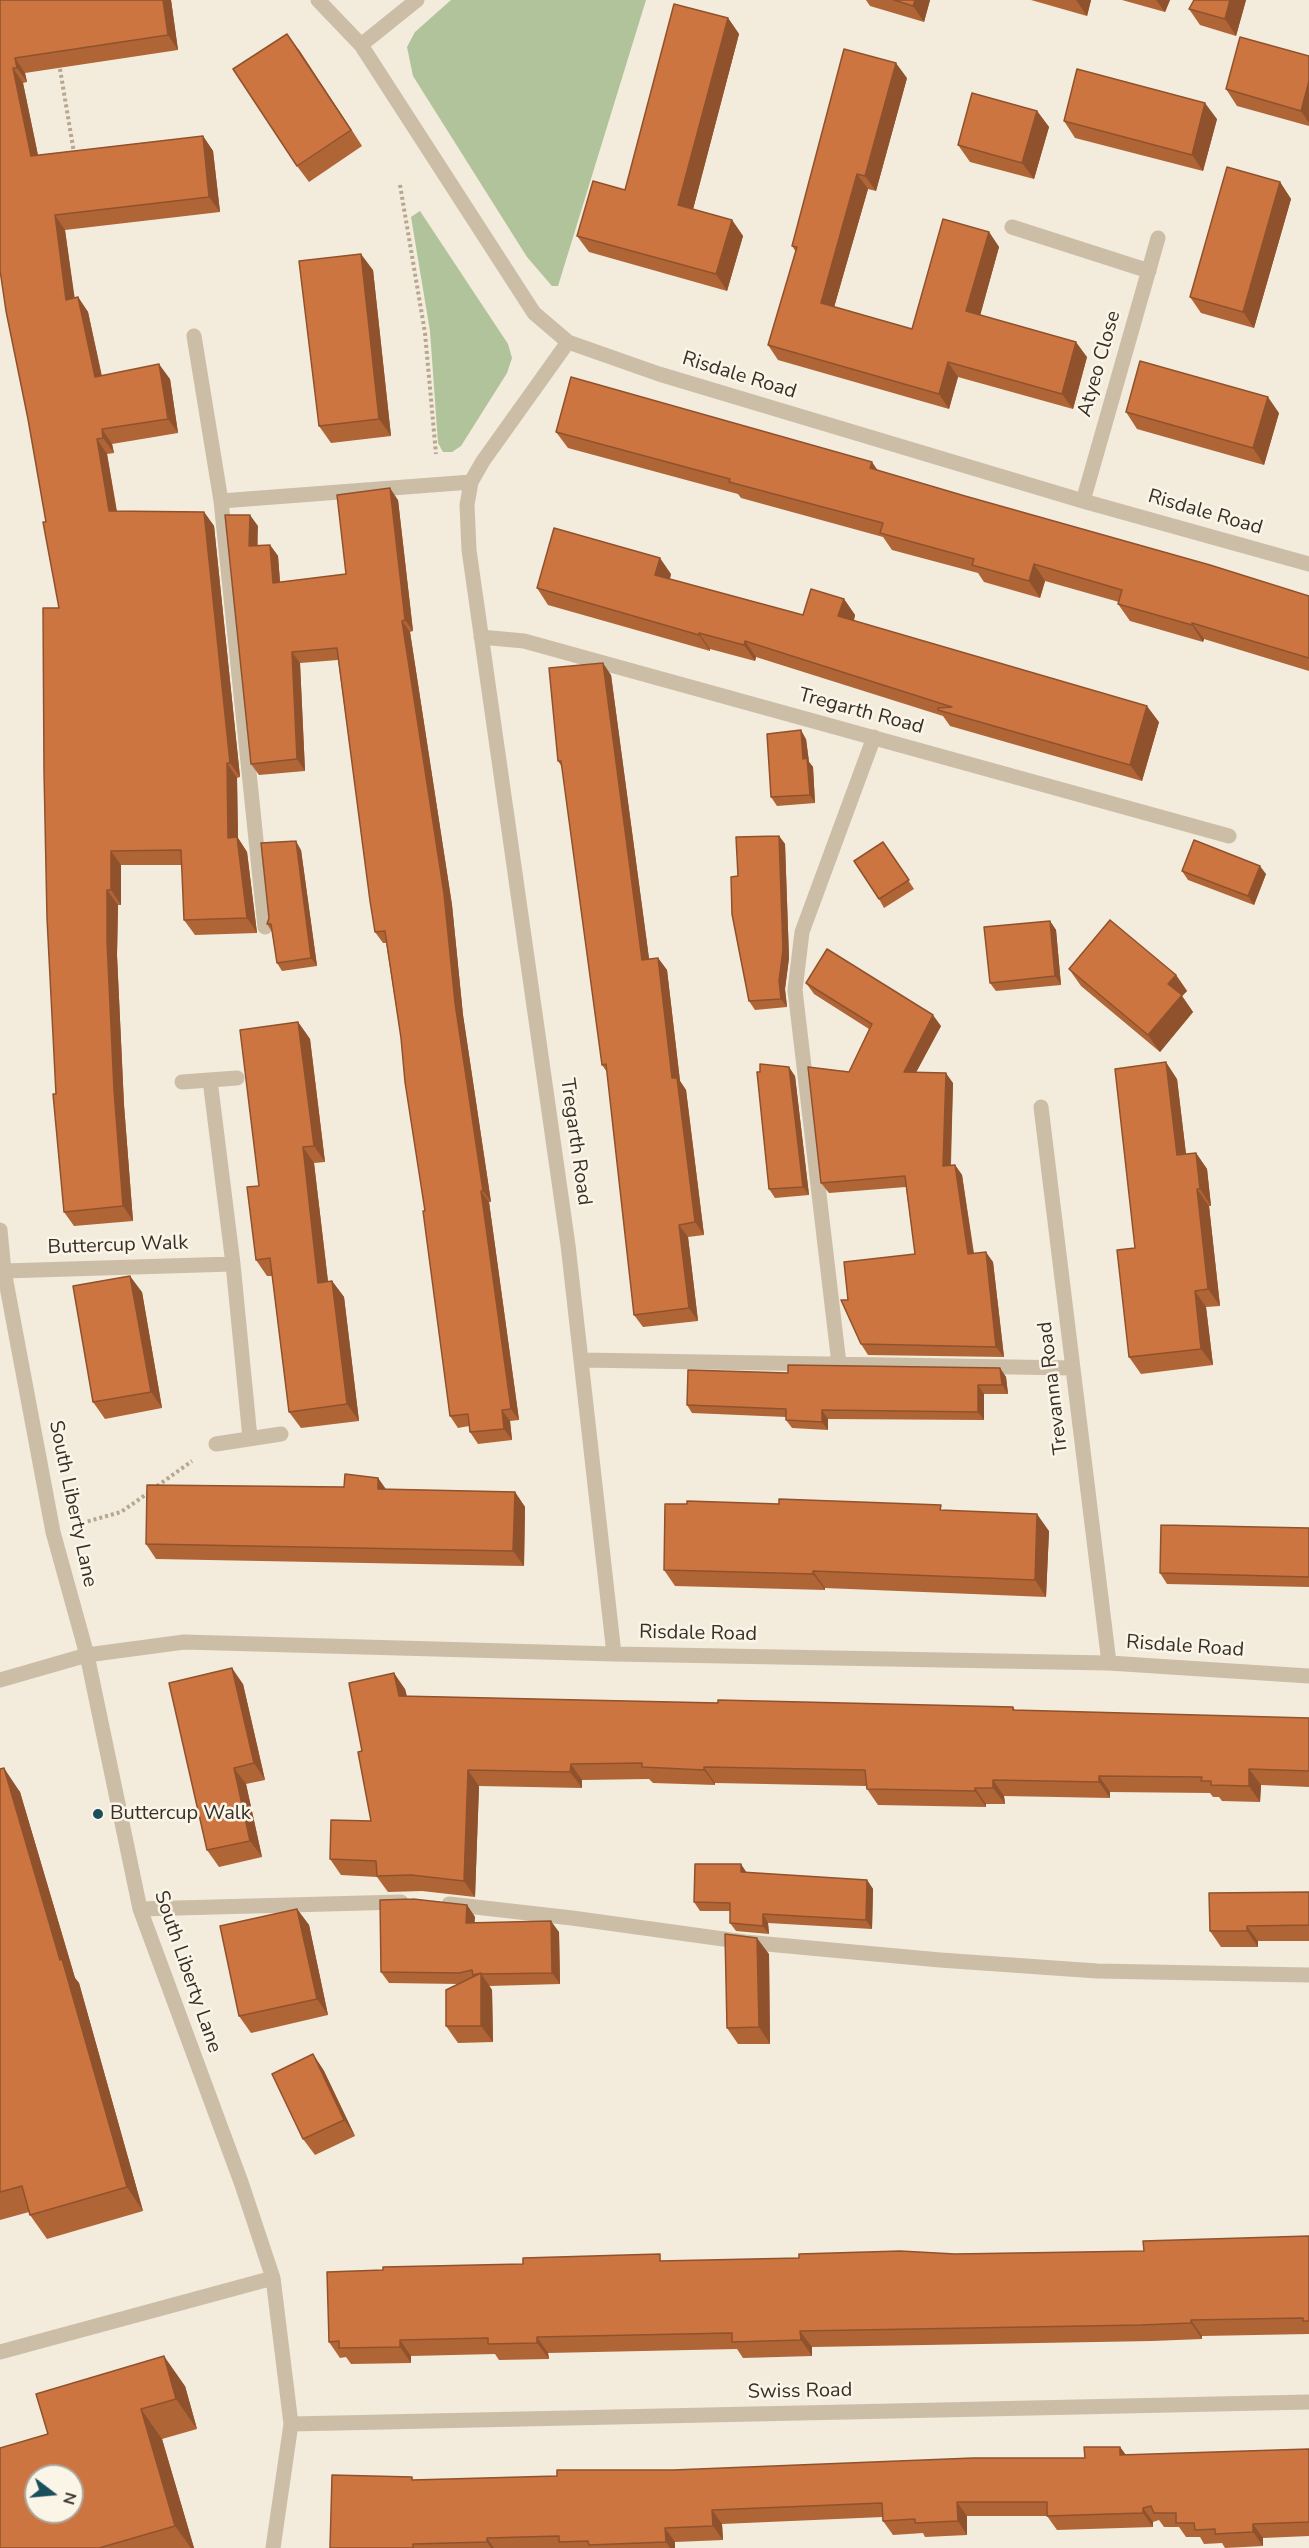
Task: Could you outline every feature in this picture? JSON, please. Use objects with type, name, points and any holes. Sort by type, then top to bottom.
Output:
[{"type":"street","name":"Risdale Road","points":[[318,0],[361,45],[534,313],[568,342],[659,374],[1083,501],[1309,564]]},
{"type":"street","points":[[361,45],[417,0]]},
{"type":"street","points":[[1012,227],[1149,271]]},
{"type":"street","name":"Atyeo Close","points":[[1083,501],[1158,238]]},
{"type":"street","points":[[194,336],[221,501],[265,927]]},
{"type":"street","name":"Tregarth Road","points":[[568,342],[483,461],[471,482],[467,505],[469,550],[568,1245],[614,1654]]},
{"type":"street","points":[[221,501],[471,482]]},
{"type":"street","name":"Tregarth Road","points":[[481,637],[524,641],[1228,836]]},
{"type":"street","points":[[839,1364],[795,990],[802,932],[874,737]]},
{"type":"street","points":[[182,1082],[237,1078]]},
{"type":"street","points":[[210,1080],[233,1264],[250,1438]]},
{"type":"street","name":"Trevanna Road","points":[[1041,1107],[1109,1663]]},
{"type":"street","name":"South Liberty Lane","points":[[0,1230],[4,1271],[53,1532],[87,1656],[140,1909],[242,2182],[273,2278],[291,2424],[273,2548]]},
{"type":"street","name":"Buttercup Walk","points":[[4,1271],[233,1264]]},
{"type":"street","points":[[581,1360],[1073,1368]]},
{"type":"street","points":[[216,1444],[281,1434]]},
{"type":"street","name":"Risdale Road","points":[[0,1680],[87,1656],[184,1642],[614,1654],[1109,1663],[1309,1676]]},
{"type":"street","points":[[140,1909],[427,1902],[572,1918],[745,1942],[940,1960],[1096,1971],[1309,1975]]},
{"type":"street","points":[[0,2352],[273,2278]]},
{"type":"street","name":"Swiss Road","points":[[291,2424],[1309,2402]]},
{"type":"path","points":[[58,58],[76,163]]},
{"type":"path","points":[[400,185],[425,333],[438,484]]},
{"type":"path","points":[[53,1532],[122,1512],[216,1444]]},
{"type":"green space","points":[[451,0],[646,0],[558,286],[552,286],[527,257],[413,76],[407,47],[415,32]]},
{"type":"green space","points":[[420,211],[508,344],[512,358],[507,373],[461,446],[452,452],[443,452],[438,443],[430,331],[411,217]]},
{"type":"building","points":[[0,0],[163,0],[168,35],[15,58],[17,68],[13,68],[31,156],[203,136],[209,197],[55,215],[66,300],[78,297],[95,377],[159,364],[168,419],[102,429],[103,438],[97,439],[109,511],[204,512],[230,763],[227,763],[228,838],[237,837],[247,918],[184,920],[181,850],[111,851],[111,890],[107,890],[107,941],[114,1090],[123,1206],[64,1212],[53,1094],[56,1094],[47,918],[44,771],[43,608],[59,608],[43,522],[46,522],[0,270]]},
{"type":"building","points":[[894,0],[915,0],[913,6]]},
{"type":"building","points":[[1194,0],[1230,0],[1225,19],[1189,9]]},
{"type":"building","points":[[674,4],[728,18],[678,205],[732,220],[716,274],[577,236],[593,181],[625,190]]},
{"type":"building","points":[[287,34],[351,130],[297,166],[233,69]]},
{"type":"building","points":[[1240,37],[1309,56],[1309,81],[1301,111],[1226,89]]},
{"type":"building","points":[[844,49],[896,63],[865,176],[857,174],[821,303],[912,329],[943,219],[989,232],[966,311],[1076,342],[1062,394],[948,362],[939,394],[768,345],[797,247],[792,246]]},
{"type":"building","points":[[1077,69],[1205,103],[1192,155],[1064,121]]},
{"type":"building","points":[[972,93],[1037,111],[1022,163],[958,145]]},
{"type":"building","points":[[1227,167],[1280,182],[1243,312],[1190,297]]},
{"type":"building","points":[[361,254],[379,419],[319,426],[299,261]]},
{"type":"building","points":[[1140,361],[1268,397],[1253,448],[1126,412]]},
{"type":"building","points":[[571,377],[872,462],[870,468],[1210,565],[1309,596],[1309,658],[1192,623],[1192,625],[1118,604],[1122,590],[1034,564],[1029,581],[972,565],[974,559],[880,533],[883,523],[556,432]]},
{"type":"building","points":[[390,488],[405,620],[402,621],[444,894],[455,1003],[483,1191],[481,1191],[511,1409],[502,1410],[504,1429],[470,1432],[468,1414],[450,1416],[401,1038],[385,931],[375,932],[337,648],[292,652],[297,759],[251,764],[225,515],[250,515],[249,546],[270,545],[273,583],[346,574],[337,495]]},
{"type":"building","points":[[554,528],[660,558],[655,575],[803,615],[811,589],[844,599],[838,616],[1147,706],[1130,765],[938,710],[938,708],[952,707],[745,641],[744,645],[699,633],[699,635],[537,588]]},
{"type":"building","points":[[603,663],[642,960],[658,958],[672,1078],[677,1078],[695,1222],[679,1225],[689,1308],[634,1315],[606,1064],[602,1065],[561,761],[558,761],[549,668]]},
{"type":"building","points":[[801,730],[803,759],[807,758],[810,795],[771,797],[767,734]]},
{"type":"building","points":[[779,836],[783,950],[779,981],[781,999],[749,1001],[732,914],[731,877],[738,876],[736,837]]},
{"type":"building","points":[[1194,840],[1260,866],[1248,896],[1182,871]]},
{"type":"building","points":[[296,841],[311,958],[277,963],[271,924],[267,924],[269,918],[261,843]]},
{"type":"building","points":[[883,842],[909,880],[879,899],[854,861]]},
{"type":"building","points":[[1110,920],[1176,975],[1168,984],[1182,995],[1148,1035],[1069,969]]},
{"type":"building","points":[[1050,921],[1055,976],[990,983],[984,927]]},
{"type":"building","points":[[827,949],[933,1015],[904,1072],[946,1073],[943,1166],[955,1165],[968,1254],[986,1252],[996,1347],[861,1344],[841,1300],[848,1300],[844,1262],[915,1254],[905,1176],[821,1183],[808,1067],[849,1072],[872,1024],[806,983]]},
{"type":"building","points":[[298,1022],[314,1146],[303,1147],[318,1283],[332,1281],[347,1404],[289,1412],[270,1258],[256,1260],[247,1187],[259,1186],[240,1030]]},
{"type":"building","points":[[1166,1062],[1177,1155],[1196,1153],[1200,1189],[1197,1189],[1208,1289],[1195,1291],[1201,1349],[1129,1357],[1117,1250],[1135,1248],[1115,1069]]},
{"type":"building","points":[[760,1064],[789,1067],[803,1187],[769,1189],[757,1072],[760,1072]]},
{"type":"building","points":[[130,1276],[151,1392],[93,1402],[73,1286]]},
{"type":"building","points":[[788,1365],[1000,1368],[1002,1385],[978,1385],[978,1412],[822,1410],[822,1422],[786,1420],[786,1409],[687,1405],[688,1370],[788,1373]]},
{"type":"building","points":[[345,1474],[378,1478],[378,1489],[515,1492],[513,1551],[146,1544],[147,1485],[344,1487]]},
{"type":"building","points":[[779,1499],[941,1505],[940,1510],[1037,1514],[1035,1580],[813,1571],[813,1574],[664,1570],[665,1504],[687,1504],[687,1501],[779,1504]]},
{"type":"building","points":[[1161,1525],[1309,1528],[1309,1577],[1160,1573]]},
{"type":"building","points":[[232,1668],[254,1763],[234,1768],[250,1841],[207,1850],[169,1683]]},
{"type":"building","points":[[394,1673],[399,1696],[1013,1707],[1013,1710],[1309,1718],[1309,1771],[1249,1769],[1249,1786],[1211,1785],[1211,1781],[1201,1781],[1202,1777],[1099,1776],[1099,1782],[993,1780],[993,1788],[975,1788],[975,1791],[867,1789],[865,1770],[704,1767],[704,1770],[642,1767],[642,1763],[571,1764],[570,1772],[468,1770],[464,1881],[411,1875],[377,1876],[376,1861],[330,1859],[331,1820],[371,1821],[358,1752],[362,1751],[349,1683]]},
{"type":"building","points":[[4,1768],[60,1960],[62,1959],[127,2187],[30,2215],[22,2186],[0,2192],[0,1769]]},
{"type":"building","points":[[695,1864],[741,1864],[741,1872],[867,1880],[866,1920],[763,1914],[763,1926],[730,1923],[730,1903],[694,1902]]},
{"type":"building","points":[[1309,1892],[1309,1925],[1247,1926],[1247,1931],[1210,1931],[1209,1893]]},
{"type":"building","points":[[413,1899],[467,1905],[466,1923],[551,1921],[552,1973],[473,1975],[472,1970],[459,1973],[381,1972],[380,1900]]},
{"type":"building","points":[[297,1909],[317,1999],[239,2016],[220,1926]]},
{"type":"building","points":[[725,1934],[757,1938],[759,2027],[727,2028]]},
{"type":"building","points":[[481,1973],[481,2026],[446,2026],[446,1990]]},
{"type":"building","points":[[313,2054],[344,2120],[303,2139],[272,2074]]},
{"type":"building","points":[[1309,2236],[1309,2321],[1303,2321],[1303,2318],[1191,2320],[1191,2323],[1141,2325],[800,2331],[801,2340],[732,2342],[732,2333],[537,2337],[537,2343],[488,2344],[488,2338],[400,2340],[400,2347],[339,2348],[339,2341],[329,2342],[327,2272],[383,2270],[383,2267],[523,2264],[523,2258],[660,2254],[660,2261],[799,2258],[799,2254],[900,2251],[955,2254],[1144,2251],[1143,2241]]},
{"type":"building","points":[[164,2356],[176,2399],[141,2409],[175,2526],[99,2548],[0,2548],[0,2448],[48,2434],[36,2394]]},
{"type":"building","points":[[1084,2447],[1120,2447],[1120,2455],[1309,2449],[1309,2522],[1253,2524],[1253,2532],[1215,2534],[1215,2529],[1195,2530],[1194,2523],[1176,2523],[1176,2513],[1154,2513],[1151,2506],[1143,2508],[1143,2513],[1047,2516],[1047,2502],[957,2502],[958,2521],[915,2523],[915,2519],[883,2521],[882,2503],[712,2510],[713,2526],[665,2528],[666,2542],[589,2545],[588,2541],[559,2542],[559,2536],[487,2538],[487,2542],[413,2544],[413,2548],[330,2548],[332,2475],[412,2477],[412,2480],[557,2476],[557,2470],[673,2470],[973,2458],[1085,2458]]},
{"type":"place","name":"Buttercup Walk","points":[[98,1814]]}]
